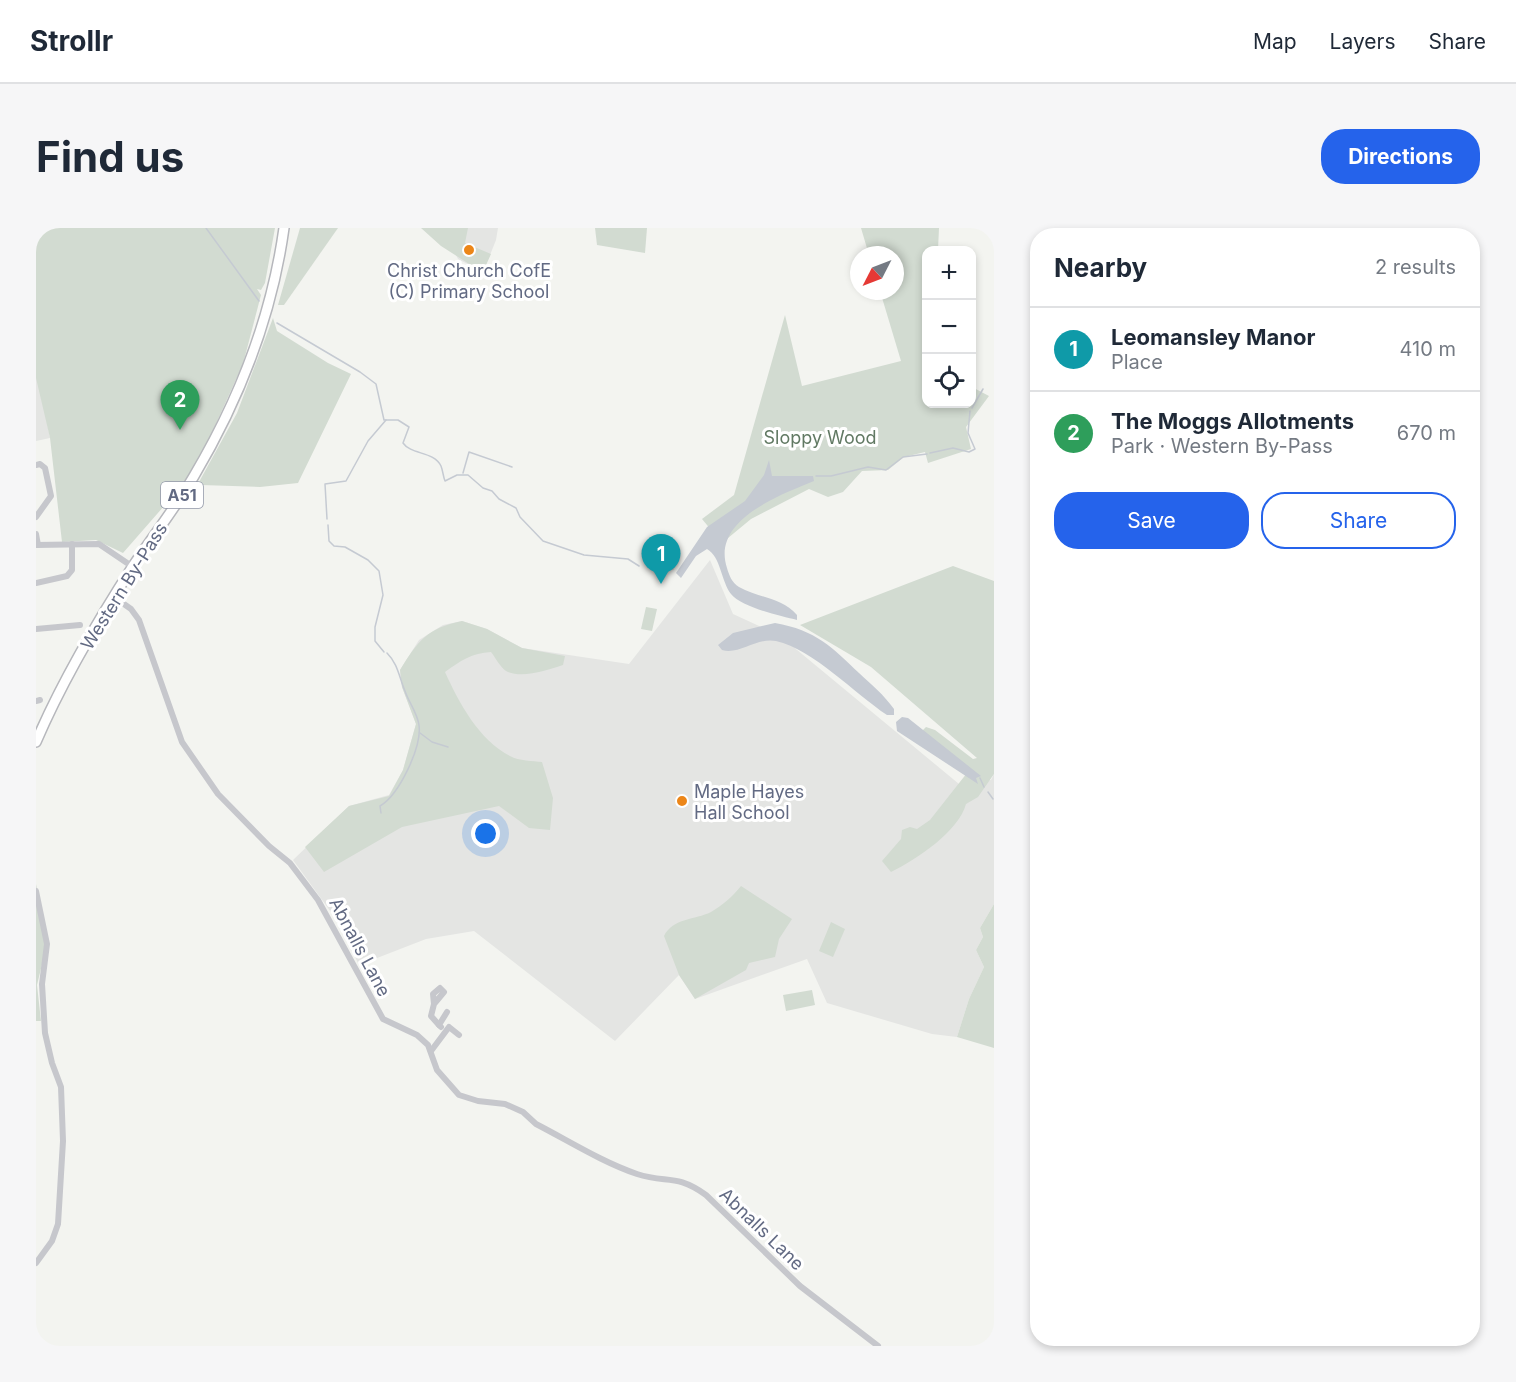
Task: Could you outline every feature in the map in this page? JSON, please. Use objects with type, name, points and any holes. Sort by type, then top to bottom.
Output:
[{"type":"highway","name":"Western By-Pass","points":[[36,742],[62,687],[114,597],[194,477],[231,407],[256,343],[273,281],[284,228]]},
{"type":"street","points":[[36,465],[40,464],[45,468],[51,496],[36,517]]},
{"type":"street","points":[[36,534],[37,545],[99,544],[133,567]]},
{"type":"street","points":[[36,583],[67,576],[72,570],[72,544]]},
{"type":"street","name":"Abnalls Lane","points":[[114,597],[131,609],[139,620],[182,742],[199,769],[218,794],[261,838],[290,863],[318,900],[383,1019],[417,1035],[428,1045],[437,1070],[459,1095],[478,1101],[505,1104],[523,1112],[536,1124],[638,1174],[679,1179],[691,1184],[706,1195],[800,1286],[878,1346]]},
{"type":"street","points":[[36,628],[80,625]]},
{"type":"street","points":[[36,891],[47,944],[42,984],[45,1033],[52,1063],[61,1087],[63,1141],[58,1224],[52,1241],[36,1263]]},
{"type":"street","points":[[434,1004],[431,1016],[445,1032]]},
{"type":"street","points":[[439,1025],[447,1012]]},
{"type":"street","points":[[431,1051],[449,1026],[459,1035]]},
{"type":"shaded area","name":"Christ Church CofE (C) Primary School","points":[[443,228],[498,228],[486,265],[477,269],[458,259]]},
{"type":"shaded area","points":[[36,368],[50,438],[36,441]]},
{"type":"shaded area","points":[[769,460],[772,476],[813,476],[814,481],[767,502],[739,523],[729,536],[725,551],[727,568],[731,579],[737,585],[746,591],[777,601],[791,609],[797,615],[797,620],[761,610],[736,599],[728,589],[718,563],[707,549],[696,556],[681,578],[676,573],[707,527],[745,501],[764,475]]},
{"type":"shaded area","name":"Maple Hayes Hall School","points":[[710,560],[733,614],[779,635],[959,784],[991,780],[994,774],[994,904],[980,928],[983,937],[976,950],[984,967],[969,999],[957,1037],[932,1034],[827,1003],[807,959],[695,999],[679,975],[615,1041],[474,931],[426,939],[359,965],[336,919],[293,860],[349,806],[389,795],[403,770],[416,724],[402,687],[400,670],[419,640],[443,625],[462,621],[487,629],[522,648],[629,664]]},
{"type":"shaded area","points":[[775,623],[802,630],[823,641],[882,695],[894,709],[894,715],[887,715],[805,653],[790,646],[769,640],[729,651],[722,650],[718,645],[733,633]]},
{"type":"shaded area","points":[[902,717],[908,718],[981,776],[976,778],[978,784],[897,731],[896,722]]},
{"type":"green space","points":[[36,228],[275,228],[265,283],[261,290],[257,289],[261,295],[243,364],[201,457],[178,490],[123,553],[96,540],[62,542],[50,438],[36,378]]},
{"type":"green space","points":[[300,228],[338,228],[284,305],[278,305]]},
{"type":"green space","name":"Christ Church CofE (C) Primary School","points":[[421,228],[468,228],[465,243],[491,254],[486,265],[477,269],[441,246]]},
{"type":"green space","points":[[595,228],[647,228],[645,253],[597,245]]},
{"type":"green space","name":"Sloppy Wood","points":[[861,228],[939,228],[938,246],[922,246],[922,408],[976,408],[976,389],[989,396],[966,427],[971,449],[928,463],[925,452],[904,457],[888,470],[862,471],[843,492],[828,497],[809,489],[751,519],[722,543],[702,519],[734,495],[785,315],[802,386],[901,361],[883,300],[904,300],[904,246],[866,246]]},
{"type":"green space","points":[[273,318],[277,331],[328,363],[351,374],[298,483],[260,487],[201,485],[199,482],[237,413]]},
{"type":"green space","points":[[953,566],[994,581],[994,774],[978,797],[966,804],[962,814],[946,834],[924,852],[891,872],[882,861],[901,839],[902,830],[910,827],[917,829],[930,820],[967,773],[922,731],[926,727],[935,730],[973,759],[977,758],[871,667],[800,625]]},
{"type":"green space","points":[[646,607],[657,609],[652,631],[641,629]]},
{"type":"green space","points":[[462,621],[487,629],[522,648],[565,656],[563,665],[534,673],[519,674],[506,671],[491,652],[466,658],[445,672],[471,720],[489,740],[514,758],[542,762],[553,798],[550,830],[529,828],[499,806],[402,827],[324,872],[305,847],[349,806],[389,796],[403,770],[416,724],[402,687],[400,670],[412,651],[425,637],[440,628]]},
{"type":"green space","points":[[36,884],[47,944],[37,985],[41,1021],[36,1021]]},
{"type":"green space","points":[[741,886],[792,919],[779,939],[775,957],[749,963],[746,970],[695,999],[679,975],[664,936],[673,926],[711,912]]},
{"type":"green space","points":[[994,904],[994,1048],[957,1037],[969,999],[984,967],[976,950],[983,937],[980,928]]},
{"type":"green space","points":[[831,922],[845,929],[833,957],[819,951]]},
{"type":"green space","points":[[812,990],[815,1005],[786,1011],[783,995]]},
{"type":"waterway","points":[[206,228],[259,301]]},
{"type":"waterway","points":[[277,323],[360,372],[376,384],[384,420],[398,420],[409,427],[403,443],[411,450],[438,461],[445,481],[457,475],[468,475],[483,488],[492,491],[499,499],[516,508],[520,517],[543,541],[584,555],[628,559],[639,566]]},
{"type":"waterway","points":[[976,401],[983,389]]},
{"type":"waterway","points":[[930,453],[953,448],[969,452],[975,449],[968,433],[970,411]]},
{"type":"waterway","points":[[327,519],[325,484],[346,481],[368,441],[386,420]]},
{"type":"waterway","points":[[463,473],[469,452],[512,467]]},
{"type":"waterway","points":[[816,476],[831,476],[868,467],[886,470],[903,457],[927,454]]},
{"type":"waterway","points":[[328,525],[329,541],[334,546],[345,547],[368,560],[379,571],[383,595],[375,627],[375,641],[384,652]]},
{"type":"waterway","points":[[648,557],[673,569]]},
{"type":"waterway","points":[[381,813],[380,806],[395,792],[408,770],[419,734],[417,716],[396,666],[387,653]]},
{"type":"waterway","points":[[420,733],[432,742],[448,747]]},
{"type":"waterway","points":[[980,778],[984,787]]},
{"type":"waterway","points":[[988,792],[993,799]]},
{"type":"place","name":"Christ Church CofE (C) Primary School","points":[[469,250]]},
{"type":"place","name":"The Moggs Allotments","points":[[180,430]]},
{"type":"place","name":"Leomansley Manor","points":[[661,584]]},
{"type":"place","name":"Maple Hayes Hall School","points":[[682,801]]}]
